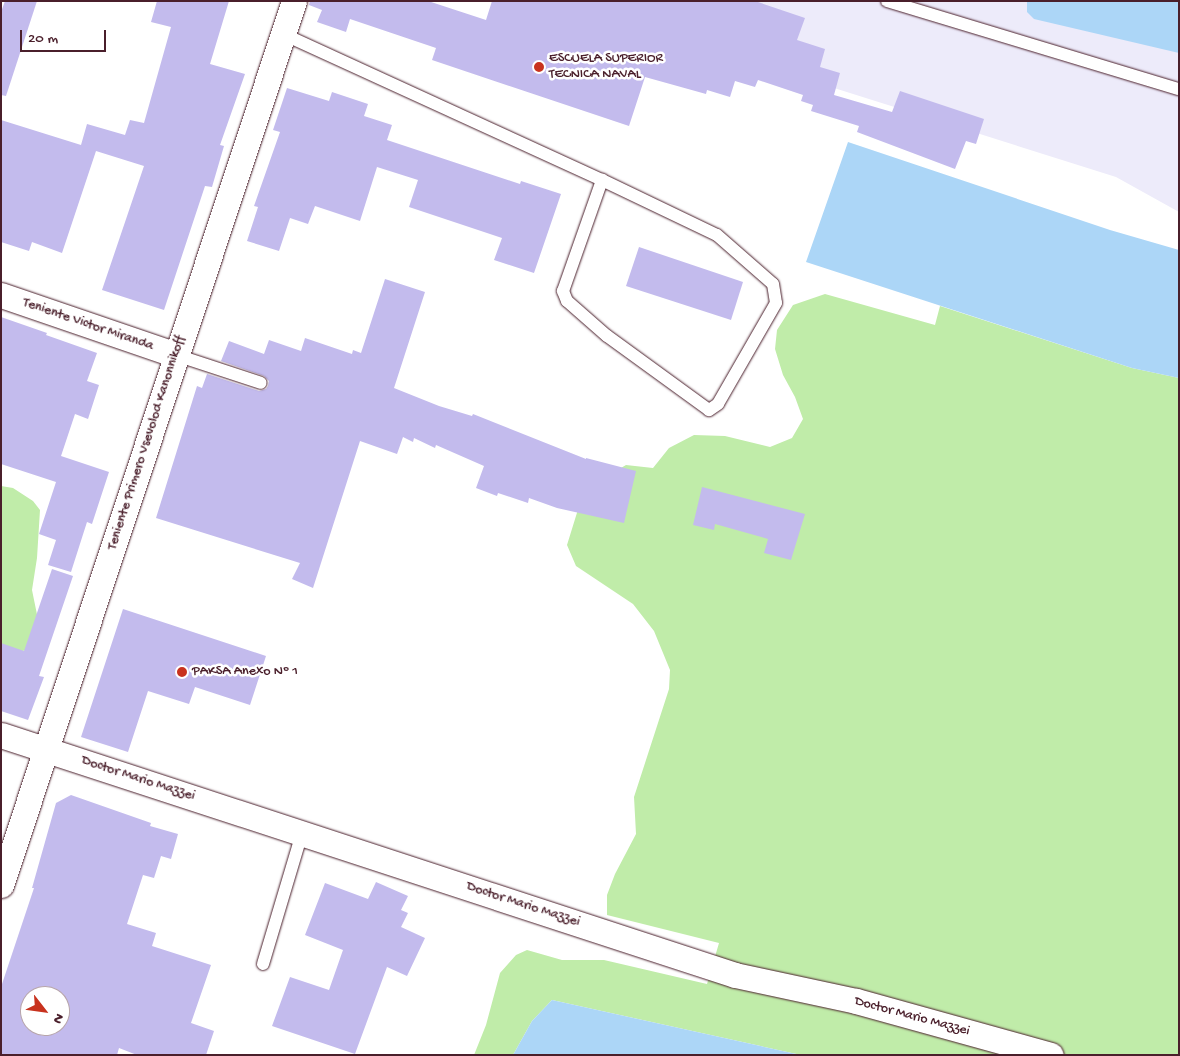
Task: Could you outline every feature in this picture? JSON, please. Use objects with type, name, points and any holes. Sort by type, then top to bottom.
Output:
[{"type":"street","name":"Teniente Primero Vsevolod Kanonnikoff","points":[[1,885],[294,1]]},
{"type":"street","name":"Teniente Victor Miranda","points":[[1,296],[176,355]]},
{"type":"street","name":"Doctor Mario Mazzei","points":[[1,735],[735,975],[856,1002],[1051,1055]]},
{"type":"lane","points":[[887,1],[1179,89]]},
{"type":"lane","points":[[283,34],[602,180],[717,235],[773,284],[776,303],[718,404],[708,410],[621,347],[567,301],[563,291],[602,180]]},
{"type":"lane","name":"Teniente Victor Miranda","points":[[176,355],[261,383]]},
{"type":"lane","points":[[263,964],[302,833]]},
{"type":"shaded area","points":[[559,1],[1179,1],[1179,212],[1116,177]]},
{"type":"green space","points":[[825,294],[935,325],[940,306],[1132,368],[1179,378],[1179,1055],[801,1055],[552,1000],[532,1021],[513,1055],[474,1055],[486,1025],[500,973],[516,955],[527,950],[562,960],[604,960],[707,984],[719,943],[607,915],[607,895],[615,874],[636,834],[634,797],[669,689],[670,670],[654,631],[633,604],[576,566],[567,545],[580,503],[602,479],[626,465],[653,468],[669,448],[694,435],[725,436],[770,447],[792,438],[803,419],[795,397],[783,375],[775,349],[777,330],[793,305]]},
{"type":"green space","points":[[1,486],[13,488],[33,501],[40,510],[37,558],[32,590],[42,639],[36,649],[1,654]]},
{"type":"water","points":[[1027,1],[1179,1],[1179,53],[1034,19],[1027,12]]},
{"type":"water","points":[[848,142],[1110,230],[1179,250],[1179,378],[1132,368],[806,262]]},
{"type":"water","points":[[552,1000],[801,1055],[513,1055],[532,1021]]},
{"type":"building","points":[[5,1],[37,1],[6,96],[1,95],[1,12]]},
{"type":"building","points":[[157,1],[229,1],[210,64],[245,74],[220,145],[224,146],[212,187],[205,186],[164,310],[102,290],[144,166],[96,151],[62,253],[32,242],[29,251],[1,242],[1,120],[81,145],[87,124],[125,135],[130,120],[144,123],[171,27],[151,22]]},
{"type":"building","points":[[310,1],[428,1],[486,20],[492,1],[755,1],[805,18],[797,40],[825,49],[820,67],[840,73],[834,95],[892,112],[900,91],[984,119],[976,144],[966,141],[955,169],[857,132],[859,126],[811,111],[813,105],[801,101],[803,95],[758,80],[755,87],[735,81],[730,97],[707,90],[706,94],[645,77],[629,126],[432,60],[436,48],[350,19],[346,32],[317,22],[322,10],[309,5]]},
{"type":"building","points":[[287,88],[329,101],[332,92],[368,104],[364,116],[392,125],[387,140],[520,184],[521,181],[561,194],[534,273],[494,260],[502,238],[409,207],[418,180],[377,167],[360,221],[315,206],[308,224],[290,218],[279,251],[247,241],[258,207],[254,206],[280,132],[273,130]]},
{"type":"building","points":[[639,247],[743,282],[731,320],[626,286]]},
{"type":"building","points":[[385,279],[425,292],[394,388],[439,406],[472,416],[473,414],[586,459],[636,471],[624,523],[557,508],[529,498],[528,503],[498,493],[497,496],[476,488],[484,466],[436,445],[435,448],[414,438],[413,442],[403,437],[397,454],[360,441],[313,588],[292,579],[300,563],[156,518],[197,386],[202,388],[207,374],[259,391],[266,389],[268,386],[269,381],[264,376],[221,361],[229,341],[264,354],[269,340],[301,351],[305,338],[352,354],[353,350],[361,353]]},
{"type":"building","points":[[1,317],[97,353],[87,381],[99,385],[88,419],[75,414],[61,456],[109,472],[92,524],[87,522],[71,572],[48,565],[56,540],[39,534],[56,482],[1,464]]},
{"type":"building","points":[[702,487],[805,514],[791,560],[764,553],[768,539],[715,524],[714,530],[693,525]]},
{"type":"building","points":[[52,569],[73,576],[39,676],[44,677],[28,720],[1,711],[1,643],[24,651]]},
{"type":"building","name":"PAKSA Anexo Nº 1","points":[[123,609],[266,656],[250,705],[195,687],[189,704],[148,691],[128,752],[81,737]]},
{"type":"building","points":[[71,795],[151,823],[150,826],[178,834],[171,859],[161,856],[154,878],[143,875],[127,924],[156,933],[152,946],[211,965],[191,1023],[214,1031],[206,1055],[137,1055],[119,1048],[117,1055],[1,1055],[1,987],[34,888],[32,888],[56,803]]},
{"type":"building","points":[[376,882],[408,896],[401,910],[408,913],[401,927],[425,938],[407,976],[387,967],[355,1054],[272,1026],[290,977],[329,990],[343,950],[305,935],[325,883],[368,899]]},
{"type":"place","name":"ESCUELA SUPERIOR TECNICA NAVAL","points":[[539,67]]},
{"type":"place","name":"PAKSA Anexo Nº 1","points":[[182,672]]}]
